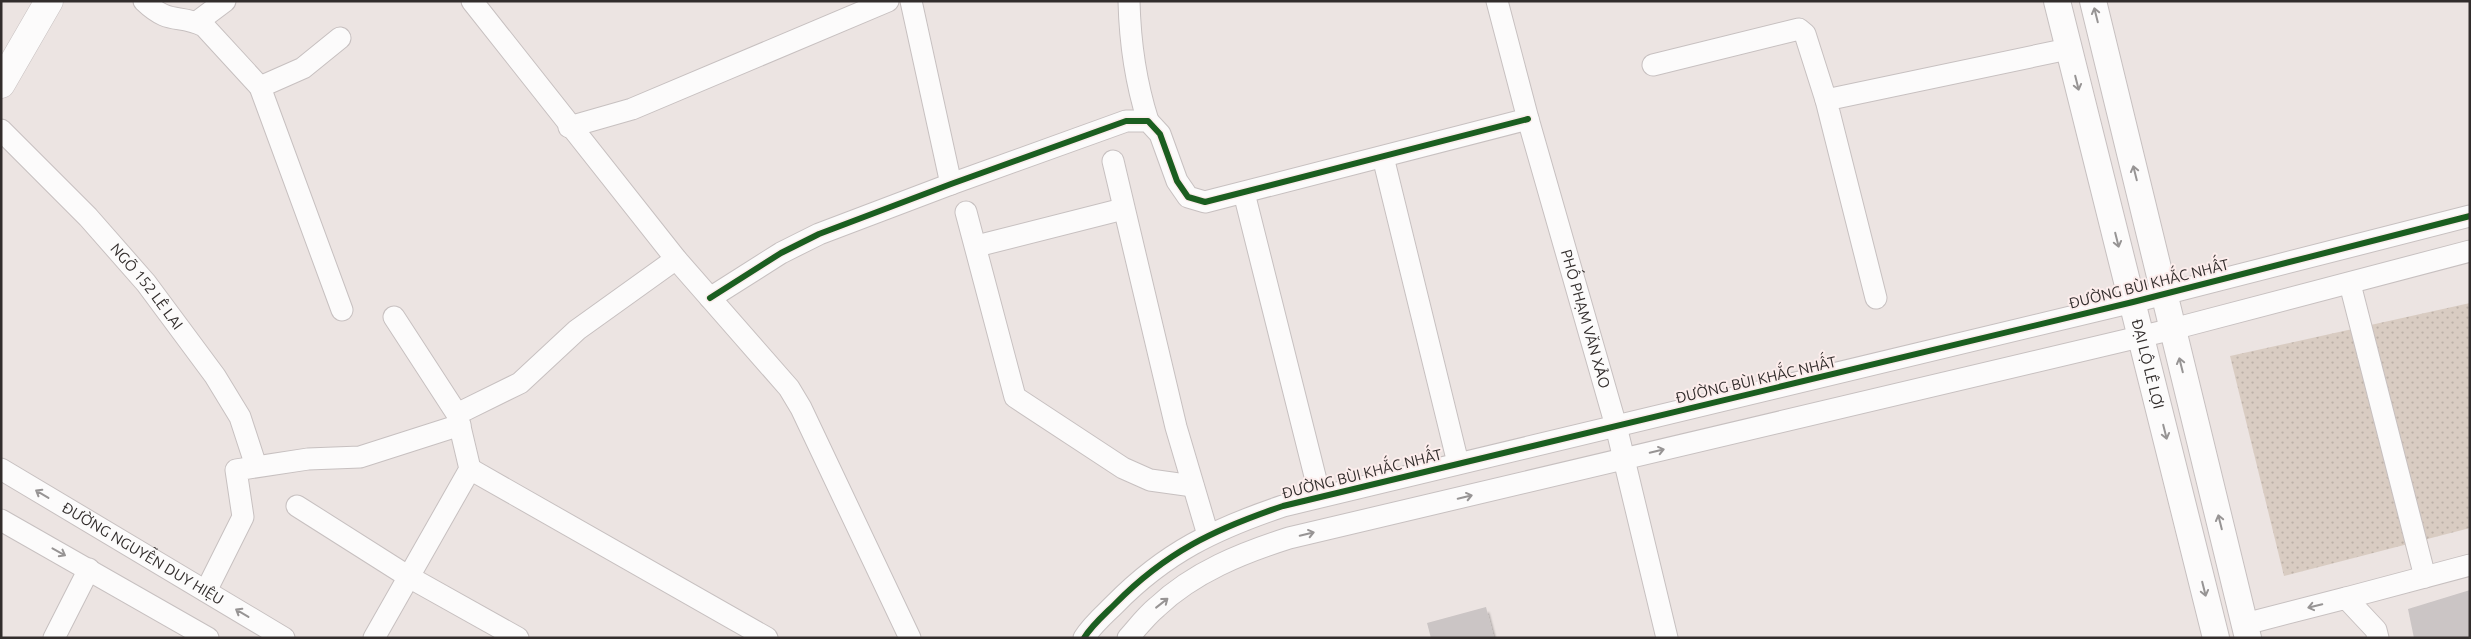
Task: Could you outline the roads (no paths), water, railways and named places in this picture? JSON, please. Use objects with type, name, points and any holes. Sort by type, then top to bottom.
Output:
[{"type":"highway","points":[[1,84],[49,1]]},
{"type":"main road","name":"ĐẠI LỘ LÊ LỢI","points":[[2057,1],[2216,638]]},
{"type":"main road","points":[[2093,1],[2247,631]]},
{"type":"street","points":[[144,1],[157,13],[167,18],[197,22],[204,26],[260,87],[342,310]]},
{"type":"street","points":[[197,22],[225,1]]},
{"type":"street","points":[[472,1],[569,127],[676,259],[789,388],[801,408],[910,638]]},
{"type":"street","points":[[569,127],[632,110],[888,1]]},
{"type":"street","points":[[911,1],[951,184]]},
{"type":"street","points":[[1129,1],[1130,41],[1140,96],[1148,121],[1160,134],[1176,181],[1188,197],[1205,202],[1244,194],[1528,119]]},
{"type":"street","name":"PHỐ PHẠM VĂN XẢO","points":[[1497,1],[1528,119],[1616,426],[1667,638]]},
{"type":"street","points":[[1653,64],[1801,29],[1805,34],[1826,100],[1876,298]]},
{"type":"street","points":[[260,87],[303,68],[340,38]]},
{"type":"street","points":[[1826,100],[2068,49]]},
{"type":"street","points":[[710,298],[781,253],[819,234],[1126,121],[1148,121]]},
{"type":"street","name":"NGÕ 152 LÊ LAI","points":[[1,130],[88,217],[146,283],[215,376],[240,417],[256,466]]},
{"type":"street","points":[[1383,157],[1458,463]]},
{"type":"street","points":[[1113,161],[1176,427],[1208,535]]},
{"type":"street","points":[[1244,194],[1320,496]]},
{"type":"street","points":[[977,246],[1123,209]]},
{"type":"street","points":[[966,212],[977,246],[1016,397],[1022,403],[1123,468],[1150,480],[1193,486]]},
{"type":"street","name":"ĐƯỜNG BÙI KHẮC NHẤT","points":[[1084,638],[1140,579],[1192,543],[1234,522],[1320,496],[2133,302],[2470,216]]},
{"type":"street","points":[[1128,638],[1157,606],[1202,574],[1243,553],[1289,538],[2173,330],[2470,251]]},
{"type":"street","points":[[206,591],[243,517],[236,470],[313,458],[347,459],[360,457],[459,419],[520,383],[577,330],[676,259]]},
{"type":"street","points":[[2350,284],[2425,577]]},
{"type":"street","points":[[374,638],[470,469],[459,419],[394,317]]},
{"type":"street","name":"ĐƯỜNG NGUYỄN DUY HIỆU","points":[[1,469],[284,638]]},
{"type":"street","points":[[470,469],[767,638]]},
{"type":"street","points":[[297,506],[408,577],[518,638]]},
{"type":"street","points":[[1,520],[208,638]]},
{"type":"street","points":[[2247,631],[2346,598],[2470,565]]},
{"type":"street","points":[[54,638],[89,569]]},
{"type":"street","points":[[2346,598],[2376,630],[2378,638]]}]
